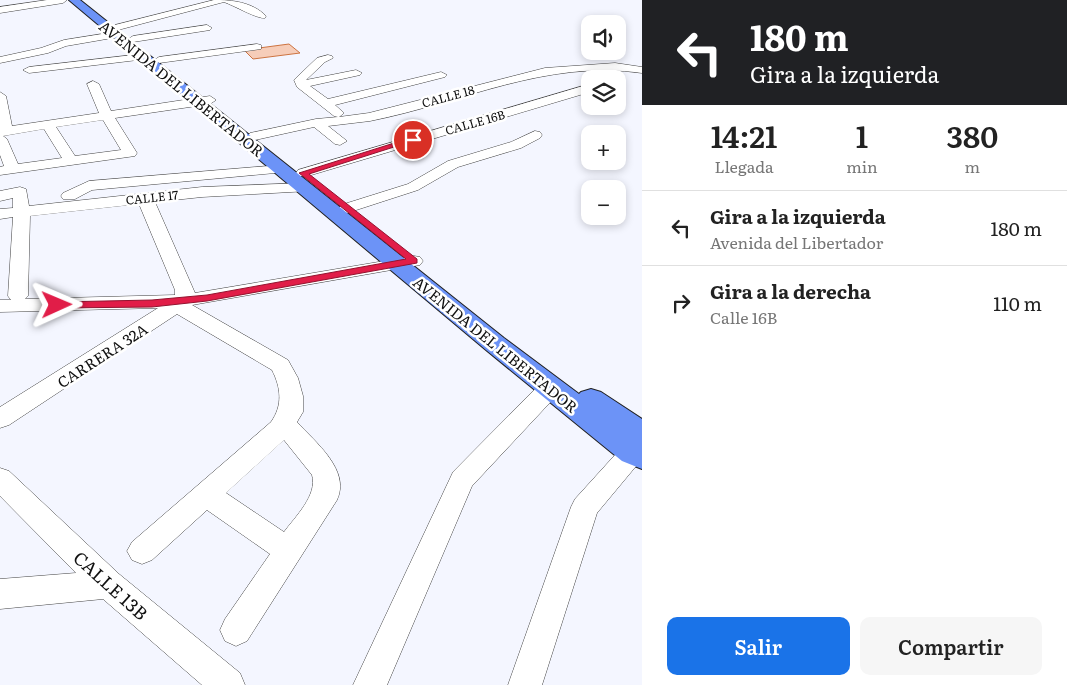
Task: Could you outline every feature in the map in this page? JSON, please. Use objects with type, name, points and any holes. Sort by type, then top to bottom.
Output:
[{"type":"main road","name":"AVENIDA DEL LIBERTADOR","points":[[74,0],[116,31],[133,39],[159,60],[281,169],[303,180],[347,208],[401,259]]},
{"type":"main road","name":"AVENIDA DEL LIBERTADOR","points":[[84,0],[142,58],[255,136],[303,180],[401,259],[550,388],[639,448]]},
{"type":"main road","points":[[401,259],[566,381],[639,448]]},
{"type":"street","points":[[0,10],[63,0]]},
{"type":"street","points":[[0,60],[44,51],[64,43],[116,31],[224,0],[242,5],[262,16]]},
{"type":"street","points":[[133,39],[207,28]]},
{"type":"street","points":[[159,60],[258,47]]},
{"type":"street","points":[[28,70],[142,58]]},
{"type":"street","points":[[301,84],[300,80],[321,60],[328,58]]},
{"type":"street","name":"CALLE 18","points":[[255,136],[316,123],[369,117],[545,71],[615,66],[642,71]]},
{"type":"street","points":[[626,77],[642,71]]},
{"type":"street","points":[[301,84],[356,74]]},
{"type":"street","points":[[327,103],[438,76],[467,92]]},
{"type":"street","points":[[0,96],[6,170],[130,154],[107,116],[92,84]]},
{"type":"street","points":[[301,84],[345,119]]},
{"type":"street","name":"CALLE 16B","points":[[303,180],[581,91]]},
{"type":"street","points":[[2,134],[204,101]]},
{"type":"street","points":[[316,123],[340,141]]},
{"type":"street","points":[[48,125],[71,161]]},
{"type":"street","points":[[347,208],[413,187],[453,164],[516,144],[535,135]]},
{"type":"street","points":[[69,196],[89,186],[281,169]]},
{"type":"street","name":"CALLE 17","points":[[0,214],[303,180]]},
{"type":"street","points":[[0,196],[20,192],[22,212],[9,296],[156,294],[183,299],[280,364],[289,387],[291,412],[285,424],[142,551]]},
{"type":"street","points":[[145,198],[183,299]]},
{"type":"street","points":[[0,306],[152,304],[401,259]]},
{"type":"street","name":"CARRERA 32A","points":[[0,419],[183,299]]},
{"type":"street","points":[[370,685],[462,480],[550,388]]},
{"type":"street","points":[[236,630],[324,498],[328,486],[324,471],[285,424]]},
{"type":"street","points":[[525,685],[585,507],[639,448]]},
{"type":"street","name":"CALLE 13B","points":[[0,479],[108,584],[228,685]]},
{"type":"street","points":[[207,495],[289,551]]},
{"type":"street","points":[[0,594],[108,584]]},
{"type":"shaded area","points":[[289,44],[300,53],[253,59],[244,50]]},
{"type":"route","points":[[57,305],[152,304],[207,298],[414,261],[303,173],[413,140]]}]
